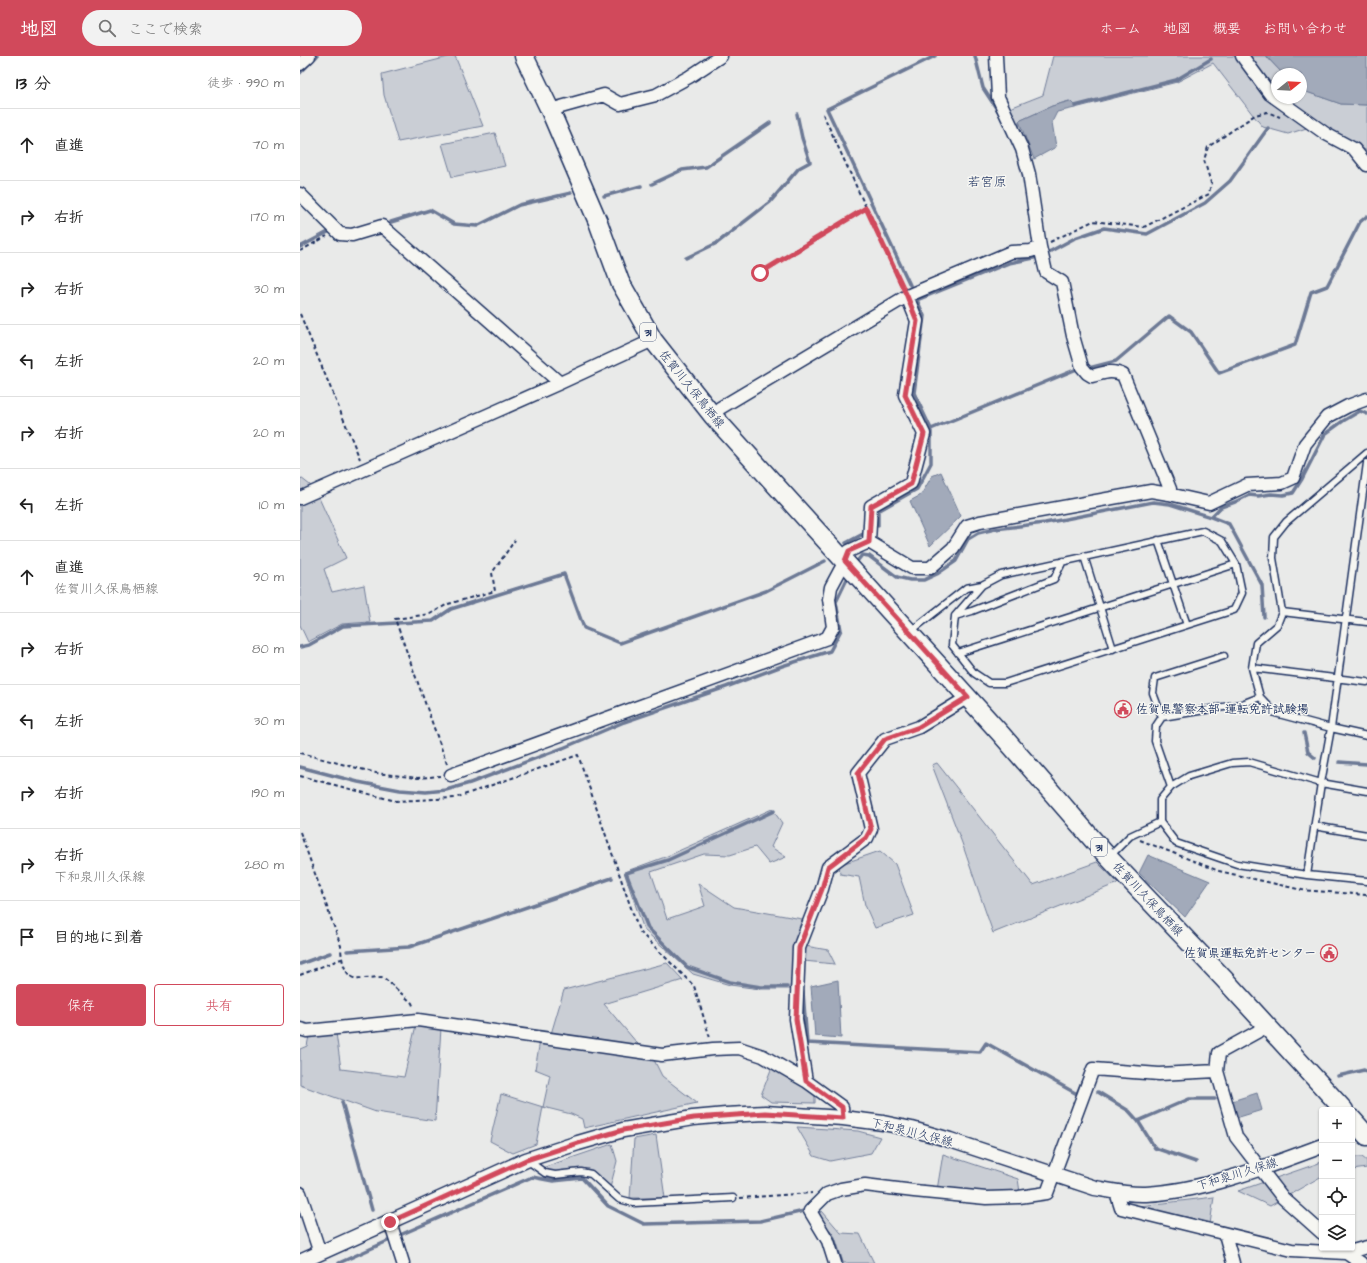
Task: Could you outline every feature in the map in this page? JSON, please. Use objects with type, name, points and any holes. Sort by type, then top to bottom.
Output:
[{"type":"main road","name":"佐賀川久保鳥栖線","points":[[524,56],[550,110],[598,222],[620,282],[653,340],[713,416],[910,632],[1108,857],[1266,1024],[1341,1107]]},
{"type":"street","points":[[300,64],[309,56]]},
{"type":"street","points":[[550,110],[604,96],[620,104],[656,95],[689,77],[721,56]]},
{"type":"street","points":[[996,56],[998,97],[1022,149],[1029,174],[1040,247],[1046,272],[1062,282],[1073,336],[1082,367],[1092,376],[1110,371],[1123,375],[1170,489],[1169,494]]},
{"type":"street","points":[[1242,56],[1270,94],[1326,134],[1354,149],[1367,165]]},
{"type":"street","points":[[300,194],[340,234],[352,234],[382,226],[560,383]]},
{"type":"street","points":[[713,416],[720,408],[907,296],[1011,252],[1031,251],[1040,247]]},
{"type":"street","points":[[869,542],[871,506],[911,484],[924,434],[905,395],[917,321],[907,296]]},
{"type":"street","points":[[300,498],[560,383],[653,340]]},
{"type":"street","points":[[869,542],[912,568],[930,568],[953,548],[967,526],[980,522],[1151,492],[1169,494],[1208,503],[1247,485],[1282,483],[1293,478],[1305,444],[1327,417],[1348,406],[1367,399]]},
{"type":"street","points":[[451,775],[827,638],[833,627],[829,599],[830,587],[849,551],[869,542]]},
{"type":"street","points":[[806,1081],[796,1019],[799,948],[822,889],[828,867],[866,838],[871,829],[858,773],[885,739],[919,727],[968,697]]},
{"type":"street","points":[[300,1029],[307,1031],[418,1020],[662,1055],[713,1049],[739,1048],[763,1056],[806,1081],[842,1107],[843,1118]]},
{"type":"street","points":[[1266,1024],[1257,1032],[1219,1053],[1217,1071],[1236,1137],[1283,1198],[1319,1230]]},
{"type":"street","points":[[835,1263],[828,1241],[810,1211],[827,1194],[841,1189],[865,1185],[979,1197],[1019,1197],[1046,1193],[1093,1069],[1159,1074],[1217,1071]]},
{"type":"street","name":"下和泉川久保線","points":[[300,1262],[526,1160],[623,1130],[694,1118],[765,1113],[843,1118],[883,1123],[912,1129],[994,1154],[1095,1188],[1116,1192],[1146,1194],[1193,1187],[1260,1169],[1319,1147]]},
{"type":"street","points":[[1116,1192],[1121,1208],[1292,1250],[1319,1250]]},
{"type":"street","points":[[300,1193],[320,1253]]},
{"type":"street","points":[[390,1222],[403,1263]]},
{"type":"street","points":[[1225,1234],[1232,1263]]},
{"type":"street","points":[[1355,1248],[1367,1247]]},
{"type":"street","points":[[1343,1251],[1361,1263]]},
{"type":"lane","points":[[1367,453],[1286,522],[1274,537],[1273,558],[1282,612],[1276,625],[1256,644],[1252,668],[1260,697],[1275,713],[1367,736]]},
{"type":"lane","points":[[1307,875],[1331,728],[1367,463]]},
{"type":"lane","points":[[910,632],[966,588],[982,585],[1001,575],[1203,531],[1222,540],[1236,564],[1242,593],[1234,610],[1005,683],[989,682],[974,673],[952,645],[955,616],[982,585]]},
{"type":"lane","points":[[1158,540],[1187,625]]},
{"type":"lane","points":[[1084,556],[1113,649]]},
{"type":"lane","points":[[955,616],[972,611],[1054,579],[1064,561]]},
{"type":"lane","points":[[958,652],[1236,564]]},
{"type":"lane","points":[[1282,612],[1367,622]]},
{"type":"lane","points":[[1162,717],[1153,693],[1155,678],[1224,656]]},
{"type":"lane","points":[[1252,668],[1367,682]]},
{"type":"lane","points":[[1171,786],[1155,741],[1156,726],[1162,717],[1242,704],[1260,697]]},
{"type":"lane","points":[[1367,791],[1321,783],[1249,762],[1232,763],[1189,776],[1171,786],[1160,800],[1160,822],[1176,843],[1237,864],[1307,875],[1367,881]]},
{"type":"lane","points":[[1108,857],[1130,836],[1160,822]]},
{"type":"lane","points":[[1314,826],[1367,835]]},
{"type":"lane","points":[[526,1160],[545,1173],[555,1175],[581,1172],[591,1174],[618,1199],[634,1203],[733,1198]]},
{"type":"path","points":[[1040,247],[1093,221],[1144,227],[1209,194],[1211,183],[1204,160],[1208,147],[1255,115],[1267,112],[1282,117]]},
{"type":"path","points":[[823,114],[907,296]]},
{"type":"path","points":[[760,273],[866,208]]},
{"type":"path","points":[[300,251],[336,230]]},
{"type":"path","points":[[300,314],[365,470]]},
{"type":"path","points":[[300,753],[376,773],[418,778],[451,775],[395,619],[430,614],[448,604],[495,590],[492,573],[515,540]]},
{"type":"path","points":[[300,776],[396,801],[454,798],[578,755],[640,930],[694,986],[713,1049]]},
{"type":"path","points":[[300,832],[340,946],[341,960],[348,974],[354,978],[383,977],[412,1003],[418,1020]]},
{"type":"path","points":[[300,975],[341,960]]},
{"type":"path","points":[[733,1198],[818,1192],[827,1194]]},
{"type":"shaded area","points":[[455,56],[483,126],[398,142],[384,95],[382,74]]},
{"type":"shaded area","points":[[1053,56],[1266,56],[1277,68],[1271,68],[1271,104],[1307,104],[1307,92],[1341,104],[1367,105],[1367,151],[1319,124],[1288,134],[1263,127],[1213,63],[1177,82],[1075,108],[1075,106],[1069,101],[1052,106],[1019,121],[1020,125],[1012,128],[1005,110],[1043,95]]},
{"type":"shaded area","points":[[495,133],[505,166],[452,177],[442,144]]},
{"type":"shaded area","points":[[300,478],[315,489],[346,558],[324,569],[332,592],[364,585],[370,622],[342,624],[308,642],[300,625]]},
{"type":"shaded area","points":[[937,763],[1033,885],[1097,862],[1118,883],[993,933],[962,843],[932,765]]},
{"type":"shaded area","points":[[772,809],[782,823],[771,847],[786,857],[769,864],[755,847],[730,855],[704,854],[651,872],[667,919],[705,906],[698,883],[734,907],[802,919],[794,944],[828,950],[835,964],[793,960],[790,989],[760,989],[730,985],[693,974],[644,930],[624,872],[665,857]]},
{"type":"shaded area","points":[[880,851],[895,864],[914,915],[875,928],[865,905],[859,877],[840,874],[839,865]]},
{"type":"shaded area","points":[[667,963],[683,980],[604,1004],[637,1043],[653,1058],[662,1076],[697,1103],[584,1128],[582,1119],[571,1114],[543,1107],[550,1075],[535,1069],[540,1041],[551,1034],[564,990]]},
{"type":"shaded area","points":[[416,1025],[441,1028],[435,1121],[376,1112],[300,1085],[300,1049],[307,1046],[309,1036],[336,1033],[341,1069],[404,1077]]},
{"type":"shaded area","points":[[772,1067],[815,1093],[815,1103],[771,1102],[761,1095]]},
{"type":"shaded area","points":[[501,1094],[543,1107],[536,1144],[513,1153],[490,1141]]},
{"type":"shaded area","points":[[797,1127],[858,1131],[880,1137],[871,1153],[830,1161],[814,1156]]},
{"type":"shaded area","points":[[656,1135],[665,1198],[630,1198],[634,1139]]},
{"type":"shaded area","points":[[612,1144],[617,1161],[610,1188],[588,1169],[554,1172],[542,1168]]},
{"type":"shaded area","points":[[943,1154],[1018,1179],[1020,1192],[989,1194],[937,1190]]},
{"type":"shaded area","points":[[1355,1157],[1362,1157],[1367,1161],[1367,1168],[1355,1170]]},
{"type":"shaded area","points":[[1319,1163],[1319,1178],[1270,1206],[1238,1191]]},
{"type":"shaded area","points":[[1214,1197],[1210,1224],[1139,1206]]},
{"type":"shaded area","points":[[822,1211],[841,1233],[860,1234],[874,1263],[839,1263],[816,1216]]},
{"type":"water","points":[[1266,56],[1367,56],[1367,105],[1341,104],[1307,92],[1307,68],[1277,68]]},
{"type":"water","points":[[1070,101],[1075,108],[1057,112],[1052,122],[1056,147],[1034,159],[1019,121],[1052,106]]},
{"type":"water","points":[[941,472],[961,516],[930,546],[910,501],[921,495],[932,476]]},
{"type":"water","points":[[1148,855],[1210,881],[1185,917],[1139,873]]},
{"type":"water","points":[[838,980],[841,1038],[815,1036],[811,986]]},
{"type":"water","points":[[1257,1093],[1262,1110],[1236,1118],[1232,1101]]},
{"type":"waterway","points":[[300,73],[317,56]]},
{"type":"waterway","points":[[910,285],[827,109],[935,56]]},
{"type":"waterway","points":[[975,56],[983,88],[1000,114]]},
{"type":"waterway","points":[[1075,106],[1176,80],[1211,59]]},
{"type":"waterway","points":[[686,258],[717,243],[770,202],[799,168],[810,162],[802,138],[797,114]]},
{"type":"waterway","points":[[652,184],[682,170],[706,167],[770,123]]},
{"type":"waterway","points":[[1047,253],[1075,238],[1104,228],[1147,234],[1205,203],[1230,181],[1268,128]]},
{"type":"waterway","points":[[604,196],[641,186]]},
{"type":"waterway","points":[[391,222],[430,210],[454,224],[477,226],[519,205],[571,193]]},
{"type":"waterway","points":[[1089,368],[1116,361],[1169,316],[1191,332],[1219,373],[1295,345],[1311,292],[1327,286],[1360,222],[1367,216]]},
{"type":"waterway","points":[[300,247],[330,231]]},
{"type":"waterway","points":[[371,235],[382,233]]},
{"type":"waterway","points":[[931,429],[914,393],[924,316],[917,300],[1009,263],[1034,258]]},
{"type":"waterway","points":[[878,526],[878,511],[917,489],[931,463],[931,429],[1077,369]]},
{"type":"waterway","points":[[1211,517],[1221,507],[1249,495],[1283,495],[1293,493],[1302,479],[1325,434],[1360,411],[1367,414]]},
{"type":"waterway","points":[[855,564],[862,555],[869,556],[897,577],[910,580],[924,580],[937,574],[956,561],[968,539],[978,533],[995,529],[1045,523],[1153,502],[1170,504],[1229,524],[1262,585],[1264,617]]},
{"type":"waterway","points":[[846,543],[863,534]]},
{"type":"waterway","points":[[300,647],[309,645],[343,626],[433,621],[451,609],[564,574],[584,628],[620,643],[766,591],[825,561]]},
{"type":"waterway","points":[[300,767],[358,782],[400,790],[426,792],[446,790],[470,783],[563,748],[624,722],[782,666],[830,651],[841,630],[836,602],[849,575]]},
{"type":"waterway","points":[[1304,733],[1308,752],[1315,758]]},
{"type":"waterway","points":[[1339,762],[1367,764]]},
{"type":"waterway","points":[[774,811],[668,860],[626,873],[648,928],[687,967],[730,982],[761,987],[787,987]]},
{"type":"waterway","points":[[347,951],[409,947],[612,878]]},
{"type":"waterway","points":[[300,964],[330,953]]},
{"type":"waterway","points":[[803,992],[807,1043],[980,1052],[986,1043],[1077,1094],[1082,1082]]},
{"type":"waterway","points":[[1338,1076],[1364,1070],[1367,1073]]},
{"type":"waterway","points":[[1098,1092],[1129,1111],[1138,1121],[1155,1148],[1196,1162]]},
{"type":"waterway","points":[[1138,1121],[1189,1099],[1215,1099]]},
{"type":"waterway","points":[[342,1102],[372,1210]]},
{"type":"waterway","points":[[400,1235],[532,1177],[553,1181],[582,1178],[608,1206],[644,1224],[760,1221],[804,1211]]},
{"type":"waterway","points":[[829,1231],[834,1238],[842,1263]]},
{"type":"waterway","points":[[339,1263],[390,1240]]},
{"type":"place","name":"佐賀県警察本部 運転免許試験場","points":[[1123,709]]},
{"type":"place","name":"佐賀県運転免許センター","points":[[1329,953]]},
{"type":"district","name":"若宮原","points":[[987,181]]},
{"type":"route","points":[[390,1222],[526,1160],[623,1130],[694,1118],[726,1115],[765,1113],[843,1118],[842,1107],[806,1081],[796,1019],[799,948],[822,889],[828,867],[866,838],[871,829],[858,773],[885,739],[919,727],[968,697],[845,561],[849,551],[869,542],[871,506],[911,484],[924,434],[905,395],[917,321],[866,208],[760,273]]}]
